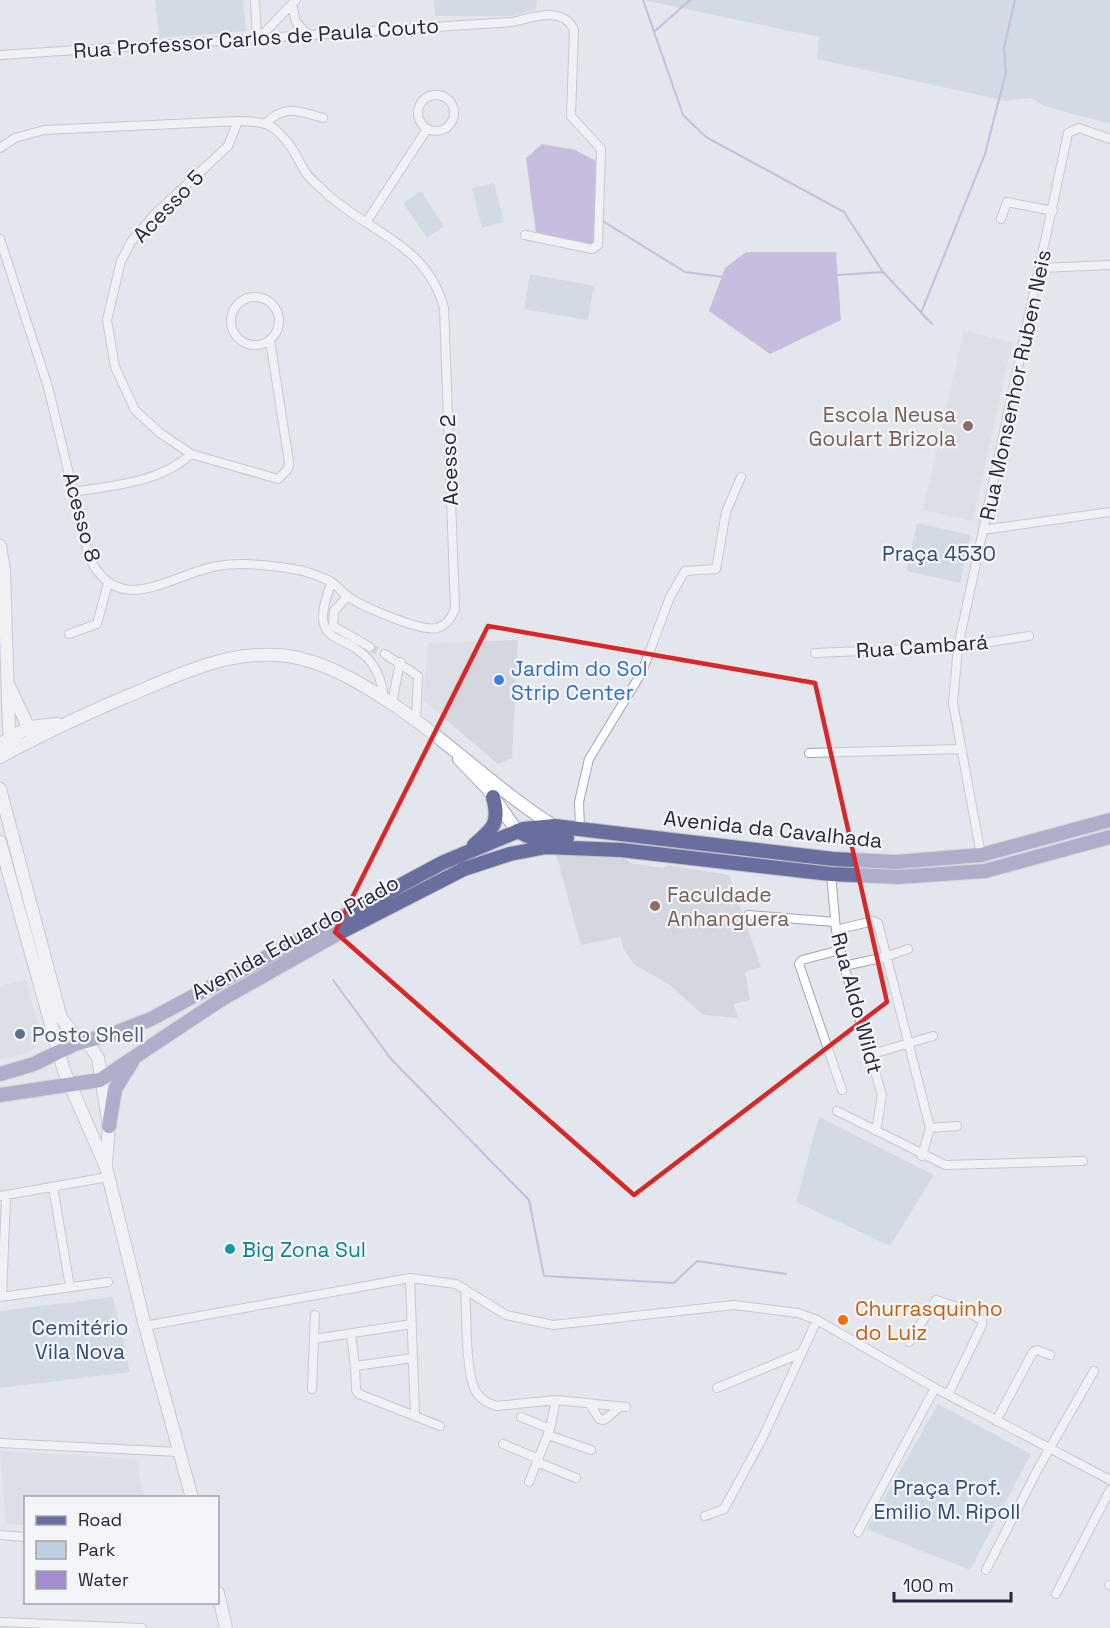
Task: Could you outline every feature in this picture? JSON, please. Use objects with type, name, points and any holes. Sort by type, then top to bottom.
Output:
[{"type":"main road","points":[[0,546],[4,570],[7,683],[1,705],[7,743]]},
{"type":"main road","name":"Avenida da Cavalhada","points":[[0,757],[7,743],[67,723],[192,669],[244,656],[290,656],[316,663],[388,701],[473,764],[520,805],[554,826],[832,860],[896,862],[981,855],[1110,820]]},
{"type":"main road","points":[[7,683],[31,734]]},
{"type":"main road","name":"Avenida da Cavalhada","points":[[453,751],[493,797],[517,831]]},
{"type":"main road","points":[[0,789],[62,1018],[75,1036],[85,1041],[98,1058],[109,1126]]},
{"type":"main road","points":[[467,851],[492,829],[497,815],[493,797]]},
{"type":"main road","name":"Avenida Eduardo Prado","points":[[0,1074],[34,1064],[85,1041],[151,1019],[467,851],[517,831],[538,826],[554,826]]},
{"type":"main road","points":[[517,831],[532,838],[568,838],[621,850]]},
{"type":"main road","name":"Avenida da Cavalhada","points":[[621,850],[831,874],[898,877],[985,871],[1110,837]]},
{"type":"main road","points":[[0,842],[64,1071],[107,1172],[145,1326],[192,1496]]},
{"type":"main road","points":[[642,852],[688,852],[692,849],[692,844]]},
{"type":"main road","name":"Avenida Eduardo Prado","points":[[0,1095],[100,1080],[222,999],[339,933],[464,869],[510,854],[539,848],[621,850]]},
{"type":"main road","points":[[719,861],[731,853],[773,853]]},
{"type":"main road","points":[[107,1172],[109,1126],[115,1089],[134,1059]]},
{"type":"main road","points":[[219,1597],[226,1628]]},
{"type":"street","points":[[255,0],[259,37]]},
{"type":"street","points":[[259,37],[294,2]]},
{"type":"street","points":[[294,2],[296,22],[309,35]]},
{"type":"street","name":"Rua Professor Carlos de Paula Couto","points":[[0,55],[512,22],[553,14],[566,19],[574,30],[572,116],[601,150],[596,248],[525,235]]},
{"type":"street","points":[[433,95],[446,97],[454,111],[452,123],[438,132],[426,129],[419,119],[422,101],[433,95]]},
{"type":"street","points":[[0,148],[15,138],[44,130],[238,121],[266,123],[278,112],[297,110],[323,118]]},
{"type":"street","name":"Acesso 5","points":[[238,121],[228,146],[154,215],[131,242],[122,261],[107,320],[115,367],[135,410],[160,433],[191,454],[272,479],[283,476],[288,469],[270,340]]},
{"type":"street","name":"Acesso 2","points":[[266,123],[288,143],[307,175],[328,195],[398,242],[430,274],[439,291],[444,308],[455,609],[452,618],[444,625],[426,628],[362,604],[348,596]]},
{"type":"street","name":"Rua Monsenhor Ruben Neis","points":[[981,855],[959,749],[953,703],[958,647],[1067,138],[1071,129],[1079,128],[1110,139]]},
{"type":"street","points":[[367,221],[426,129]]},
{"type":"street","points":[[1001,219],[1007,202],[1053,211]]},
{"type":"street","name":"Acesso 8","points":[[0,239],[48,387],[89,557],[97,572],[108,583],[124,589],[150,588],[213,567],[255,564],[302,570],[332,582],[348,596]]},
{"type":"street","points":[[1040,268],[1110,265]]},
{"type":"street","points":[[255,297],[269,301],[275,306],[279,328],[270,340],[263,345],[246,344],[234,333],[231,316],[240,302],[255,297]]},
{"type":"street","points":[[74,492],[163,475],[191,454]]},
{"type":"street","points":[[580,829],[579,802],[589,759],[642,672],[670,597],[682,574],[690,569],[716,569],[726,512],[741,477]]},
{"type":"street","points":[[983,530],[1110,512]]},
{"type":"street","points":[[332,582],[323,615],[325,628],[337,639],[356,648],[377,669],[388,701]]},
{"type":"street","points":[[69,634],[97,624],[108,583]]},
{"type":"street","points":[[348,596],[334,611],[333,626],[370,647]]},
{"type":"street","name":"Rua Cambará","points":[[815,653],[958,647],[1029,636]]},
{"type":"street","points":[[385,654],[413,672],[419,681],[416,722]]},
{"type":"street","points":[[388,701],[400,662]]},
{"type":"street","points":[[809,753],[959,749]]},
{"type":"street","name":"Rua Aldo Wildt","points":[[831,874],[840,950],[882,1096],[876,1131]]},
{"type":"street","points":[[748,915],[836,926],[877,922],[906,1042],[930,1128],[922,1156]]},
{"type":"street","points":[[844,966],[885,957],[908,949]]},
{"type":"street","points":[[840,950],[802,960],[799,964],[842,1090]]},
{"type":"street","points":[[870,1055],[906,1042],[933,1036]]},
{"type":"street","points":[[837,1111],[922,1156],[945,1165],[960,1167],[1083,1161]]},
{"type":"street","points":[[930,1128],[957,1126]]},
{"type":"street","points":[[107,1172],[53,1187],[3,1196],[1,1296],[108,1282]]},
{"type":"street","points":[[53,1187],[70,1287]]},
{"type":"street","points":[[145,1326],[410,1278],[456,1284],[506,1315],[553,1325],[734,1305],[798,1313],[817,1320],[935,1388],[1110,1479]]},
{"type":"street","points":[[410,1278],[415,1416]]},
{"type":"street","points":[[465,1289],[470,1372],[475,1391],[488,1404],[497,1406],[556,1400],[623,1407],[604,1420],[599,1419],[590,1404]]},
{"type":"street","points":[[909,1342],[936,1300],[960,1308],[982,1320],[982,1325],[948,1395]]},
{"type":"street","points":[[312,1389],[315,1315]]},
{"type":"street","points":[[705,1516],[724,1509],[763,1437],[817,1320]]},
{"type":"street","points":[[314,1340],[412,1324]]},
{"type":"street","points":[[351,1334],[356,1390],[359,1394],[440,1426]]},
{"type":"street","points":[[996,1421],[1033,1352],[1040,1350],[1050,1355]]},
{"type":"street","points":[[717,1388],[801,1353]]},
{"type":"street","points":[[355,1366],[413,1358]]},
{"type":"street","points":[[986,1570],[1049,1449],[1094,1371]]},
{"type":"street","points":[[858,1532],[935,1388]]},
{"type":"street","points":[[529,1482],[549,1432],[556,1400]]},
{"type":"street","points":[[521,1417],[591,1450]]},
{"type":"street","points":[[0,1443],[178,1452]]},
{"type":"street","points":[[503,1444],[576,1478]]},
{"type":"street","points":[[1056,1594],[1110,1490]]},
{"type":"street","points":[[0,1535],[24,1537]]},
{"type":"street","points":[[0,1622],[142,1628]]},
{"type":"highlighted area","points":[[488,626],[815,683],[887,1002],[634,1195],[335,932]]},
{"type":"shaded area","name":"Escola Neusa Goulart Brizola","points":[[964,331],[1012,342],[973,521],[923,510]]},
{"type":"shaded area","points":[[518,640],[512,758],[498,764],[423,700],[428,643]]},
{"type":"shaded area","name":"Faculdade Anhanguera","points":[[586,853],[625,858],[630,863],[663,868],[668,865],[729,875],[761,967],[745,972],[750,1000],[734,1004],[738,1018],[703,1015],[670,985],[635,965],[624,950],[620,937],[581,945],[556,854]]},
{"type":"shaded area","points":[[26,980],[40,1034],[38,1044],[28,1053],[0,1059],[0,986]]},
{"type":"shaded area","points":[[0,1451],[136,1459],[144,1496],[24,1496],[24,1525],[6,1524]]},
{"type":"green space","points":[[155,0],[243,0],[246,31],[159,38]]},
{"type":"green space","points":[[434,0],[537,0],[536,10],[511,16],[435,16]]},
{"type":"green space","points":[[643,0],[1110,0],[1110,124],[1044,106],[1032,98],[1006,101],[817,59],[819,37]]},
{"type":"green space","points":[[494,183],[504,222],[482,228],[472,188]]},
{"type":"green space","points":[[421,191],[444,226],[427,238],[403,203]]},
{"type":"green space","points":[[530,274],[594,286],[588,320],[524,309]]},
{"type":"green space","name":"Praça 4530","points":[[917,523],[971,535],[960,583],[906,571]]},
{"type":"green space","points":[[819,1117],[934,1175],[890,1246],[796,1202]]},
{"type":"green space","name":"Cemitério Vila Nova","points":[[113,1297],[130,1372],[0,1388],[0,1311]]},
{"type":"green space","name":"Praça Prof. Emilio M. Ripoll","points":[[938,1404],[1031,1454],[970,1570],[867,1529]]},
{"type":"water","points":[[542,144],[575,150],[596,161],[595,246],[536,233],[526,158]]},
{"type":"water","points":[[746,252],[836,252],[841,320],[770,354],[709,311],[725,268]]},
{"type":"waterway","points":[[643,0],[683,115],[706,137],[844,212],[883,272],[932,324]]},
{"type":"waterway","points":[[654,32],[690,0]]},
{"type":"waterway","points":[[921,313],[985,154],[1006,72],[1004,48],[1015,0]]},
{"type":"waterway","points":[[601,220],[685,272],[724,277]]},
{"type":"waterway","points":[[838,275],[883,272]]},
{"type":"waterway","points":[[333,980],[391,1059],[529,1200],[544,1276],[674,1283],[697,1261],[786,1274]]},
{"type":"tunnel","points":[[370,647],[385,654]]},
{"type":"place","name":"Escola Neusa Goulart Brizola","points":[[968,426]]},
{"type":"place","name":"Jardim do Sol Strip Center","points":[[499,680]]},
{"type":"place","name":"Faculdade Anhanguera","points":[[655,906]]},
{"type":"place","name":"Posto Shell","points":[[20,1034]]},
{"type":"place","name":"Big Zona Sul","points":[[230,1249]]},
{"type":"place","name":"Churrasquinho do Luiz","points":[[843,1320]]}]
